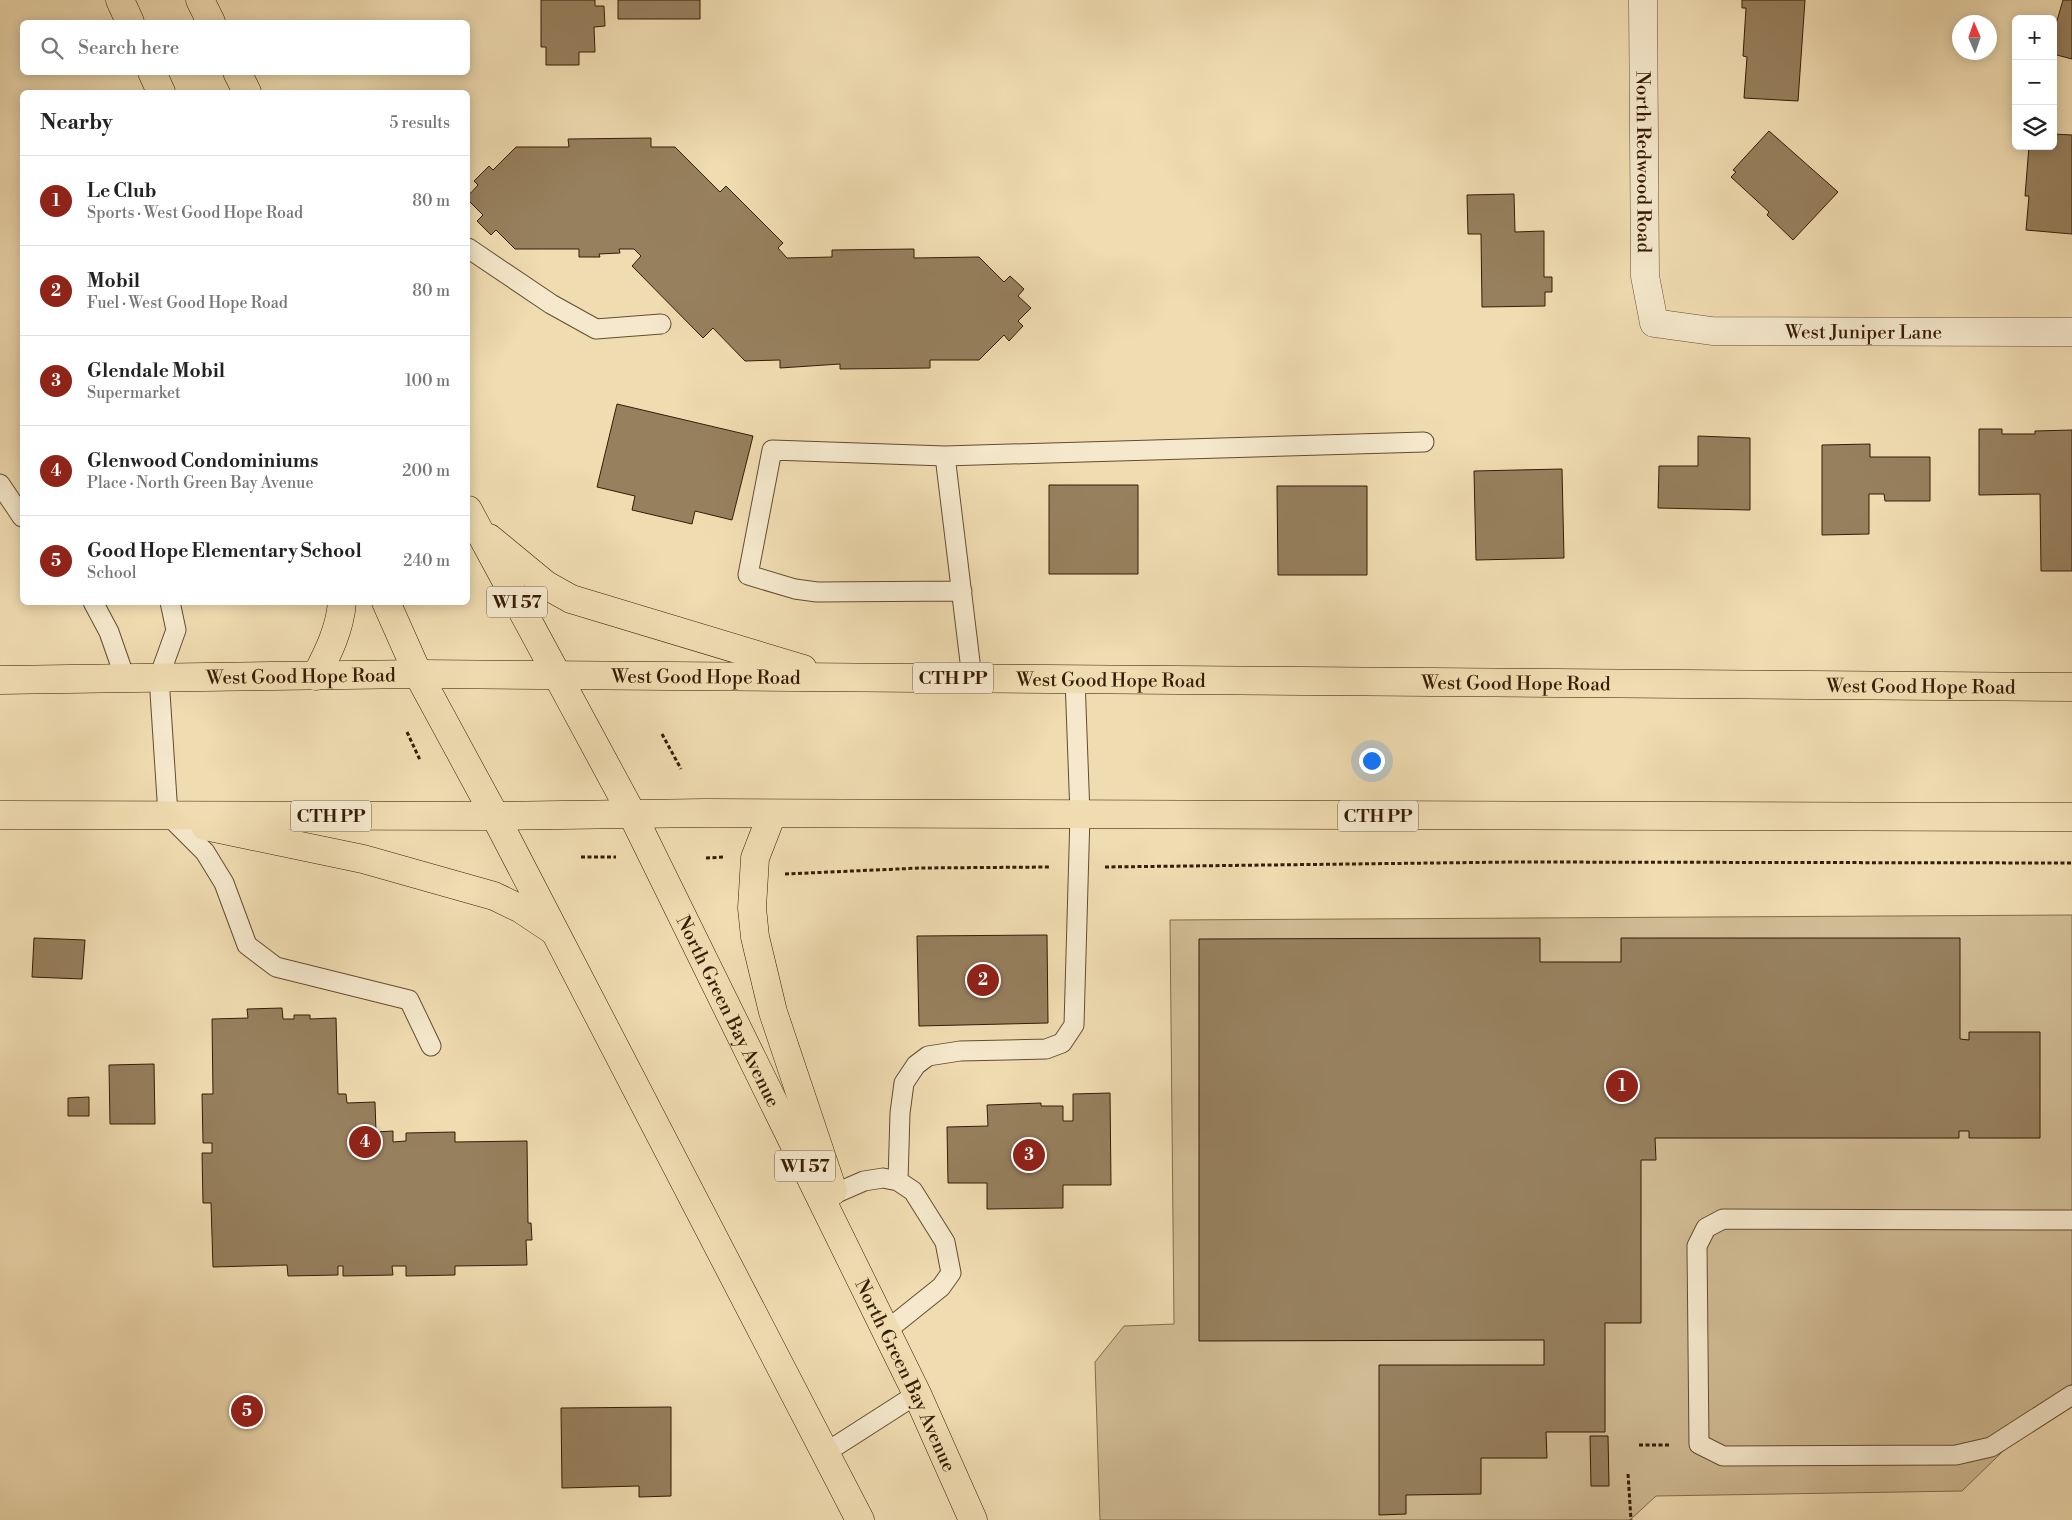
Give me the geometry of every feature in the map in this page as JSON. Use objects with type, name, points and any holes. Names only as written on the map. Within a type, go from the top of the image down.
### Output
[{"type":"main road","points":[[120,0],[129,20]]},
{"type":"main road","points":[[200,0],[210,20]]},
{"type":"main road","points":[[153,75],[160,90]]},
{"type":"main road","points":[[238,75],[246,90]]},
{"type":"main road","points":[[473,519],[546,585],[571,599],[832,677]]},
{"type":"main road","name":"North Green Bay Avenue","points":[[473,519],[632,814],[917,1394],[973,1520]]},
{"type":"main road","points":[[316,676],[330,649],[342,605]]},
{"type":"main road","points":[[387,605],[418,674],[495,816],[860,1520]]},
{"type":"main road","name":"West Good Hope Road","points":[[0,680],[418,674],[2072,687]]},
{"type":"main road","points":[[772,814],[755,858],[752,908],[755,937],[773,1012],[869,1296]]},
{"type":"main road","name":"CTH PP","points":[[0,815],[495,816],[772,814],[2072,818]]},
{"type":"main road","points":[[168,815],[219,830],[362,859],[494,896],[522,909],[555,932]]},
{"type":"street","name":"North Redwood Road","points":[[1643,0],[1645,276],[1654,324]]},
{"type":"street","name":"West Juniper Lane","points":[[1654,324],[1712,331],[2072,332]]},
{"type":"lane","points":[[470,249],[550,304],[596,329],[661,324]]},
{"type":"lane","points":[[962,591],[816,592],[795,589],[748,575],[772,450],[945,456],[1424,442]]},
{"type":"lane","points":[[945,456],[972,678]]},
{"type":"lane","points":[[0,484],[20,514]]},
{"type":"lane","points":[[95,605],[109,632],[125,678]]},
{"type":"lane","points":[[171,605],[176,630],[159,678],[168,815],[205,852],[224,883],[247,945],[276,968],[409,1000],[432,1046]]},
{"type":"lane","points":[[898,1181],[900,1113],[904,1083],[916,1065],[928,1056],[960,1051],[1046,1048],[1062,1043],[1074,1025],[1080,815],[1075,679]]},
{"type":"lane","points":[[834,1194],[864,1181],[883,1178],[898,1181],[913,1191],[945,1242],[951,1273],[941,1287],[886,1331]]},
{"type":"lane","points":[[2072,1220],[1723,1219],[1706,1228],[1697,1246],[1699,1444],[1723,1456],[1956,1455],[1991,1447],[2072,1395]]},
{"type":"lane","points":[[825,1453],[917,1394]]},
{"type":"path","points":[[407,732],[420,760]]},
{"type":"path","points":[[662,734],[681,769]]},
{"type":"path","points":[[581,857],[617,857]]},
{"type":"path","points":[[775,874],[920,868],[1514,862],[2072,863]]},
{"type":"path","points":[[1628,1474],[1631,1520]]},
{"type":"shaded area","points":[[2072,915],[2072,1384],[1962,1491],[1656,1496],[1630,1520],[1100,1520],[1095,1362],[1124,1326],[1174,1324],[1170,920]]},
{"type":"building","points":[[541,0],[595,0],[595,6],[604,6],[605,26],[594,27],[595,52],[579,52],[579,65],[546,65],[546,47],[541,47]]},
{"type":"building","points":[[618,0],[700,0],[700,19],[618,19]]},
{"type":"building","points":[[1742,0],[1805,0],[1798,101],[1744,98],[1747,57],[1743,56],[1746,8],[1742,8]]},
{"type":"building","points":[[2063,0],[2072,0],[2072,59],[2057,55],[2057,20]]},
{"type":"building","points":[[1769,131],[1838,192],[1793,240],[1767,215],[1769,212],[1731,177],[1736,172],[1733,170]]},
{"type":"building","points":[[2057,134],[2072,135],[2072,234],[2026,230],[2029,196],[2025,196],[2029,150],[2057,150]]},
{"type":"building","points":[[651,138],[651,147],[675,147],[720,192],[726,186],[783,243],[778,248],[787,258],[832,257],[832,250],[914,249],[914,258],[979,257],[1004,282],[1010,276],[1024,289],[1018,296],[1031,308],[1018,321],[1023,326],[1009,341],[1004,335],[979,360],[930,360],[930,368],[840,369],[840,364],[780,368],[780,360],[745,361],[713,328],[703,338],[632,266],[641,256],[634,249],[619,249],[620,253],[599,254],[600,257],[579,257],[579,249],[515,249],[496,230],[491,235],[477,221],[483,215],[470,202],[470,194],[478,185],[474,181],[489,166],[493,170],[516,147],[569,147],[568,139]]},
{"type":"building","points":[[1514,194],[1515,232],[1544,231],[1544,277],[1552,277],[1552,292],[1545,292],[1545,306],[1482,307],[1481,234],[1468,234],[1467,195]]},
{"type":"building","points":[[617,404],[753,436],[732,520],[695,511],[692,524],[632,510],[635,496],[597,487]]},
{"type":"building","points":[[1979,429],[2002,429],[2002,434],[2035,434],[2035,431],[2072,430],[2072,571],[2041,571],[2040,494],[1979,495]]},
{"type":"building","points":[[1698,436],[1750,438],[1750,510],[1658,508],[1659,466],[1698,466]]},
{"type":"building","points":[[1870,444],[1870,457],[1930,457],[1930,501],[1885,501],[1884,494],[1869,494],[1869,534],[1822,535],[1822,445]]},
{"type":"building","points":[[1562,469],[1564,558],[1476,560],[1474,471]]},
{"type":"building","points":[[1049,485],[1138,485],[1138,574],[1049,574]]},
{"type":"building","points":[[1277,486],[1367,486],[1367,575],[1278,575]]},
{"type":"building","points":[[1047,935],[1048,1023],[919,1026],[917,936]]},
{"type":"building","points":[[34,938],[85,940],[82,979],[32,977]]},
{"type":"building","points":[[1540,938],[1540,962],[1621,962],[1621,938],[1960,938],[1960,1039],[1969,1040],[1969,1032],[2040,1032],[2040,1138],[1969,1138],[1969,1131],[1959,1131],[1959,1138],[1655,1138],[1656,1160],[1641,1160],[1641,1323],[1605,1323],[1605,1432],[1546,1432],[1547,1458],[1481,1458],[1481,1494],[1406,1495],[1406,1514],[1379,1515],[1379,1365],[1544,1365],[1544,1340],[1199,1341],[1199,939]]},
{"type":"building","points":[[282,1008],[283,1019],[294,1019],[294,1015],[310,1015],[310,1019],[336,1018],[338,1094],[346,1094],[347,1103],[375,1102],[376,1132],[393,1131],[393,1142],[406,1141],[406,1133],[455,1132],[455,1142],[527,1141],[528,1223],[531,1223],[532,1240],[526,1240],[527,1265],[455,1266],[455,1275],[406,1276],[406,1266],[392,1266],[393,1275],[343,1276],[343,1266],[338,1266],[338,1275],[288,1276],[287,1265],[213,1267],[211,1203],[203,1203],[202,1153],[212,1153],[212,1143],[203,1143],[202,1094],[213,1094],[212,1019],[248,1018],[247,1009]]},
{"type":"building","points":[[154,1064],[155,1124],[110,1124],[109,1065]]},
{"type":"building","points":[[1110,1093],[1111,1185],[1063,1185],[1063,1208],[987,1209],[987,1183],[948,1183],[947,1127],[988,1126],[987,1105],[1041,1103],[1041,1106],[1063,1106],[1063,1121],[1073,1121],[1073,1094]]},
{"type":"building","points":[[89,1097],[89,1116],[68,1116],[68,1098]]},
{"type":"building","points":[[671,1407],[671,1496],[639,1497],[639,1486],[562,1488],[561,1408]]},
{"type":"building","points":[[1590,1436],[1608,1436],[1609,1486],[1591,1486]]},
{"type":"place","name":"Mobil","points":[[983,980]]},
{"type":"place","name":"Le Club","points":[[1622,1086]]},
{"type":"place","name":"Glenwood Condominiums","points":[[365,1142]]},
{"type":"place","name":"Glendale Mobil","points":[[1029,1155]]},
{"type":"place","name":"Good Hope Elementary School","points":[[247,1411]]}]
